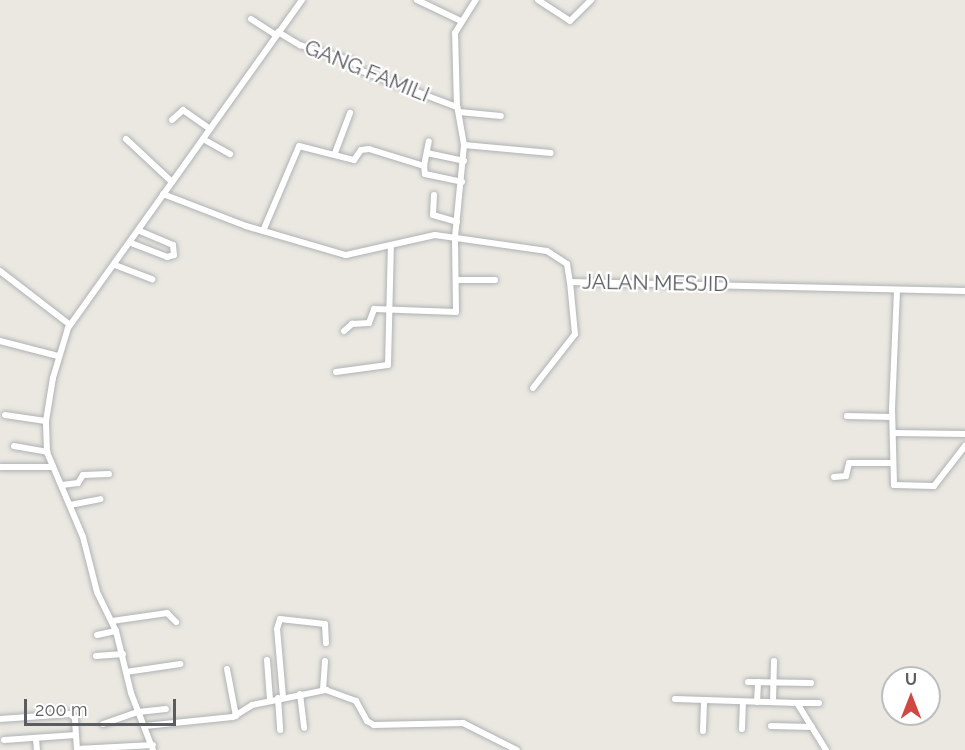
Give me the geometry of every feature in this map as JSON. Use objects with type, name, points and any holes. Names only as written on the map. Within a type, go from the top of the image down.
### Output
[{"type":"street","points":[[0,719],[70,714],[75,718],[77,749],[153,747],[138,712],[116,631],[99,596],[70,505],[47,452],[46,421],[58,356],[70,325],[140,231],[163,194],[302,0]]},
{"type":"street","points":[[417,0],[461,21]]},
{"type":"street","points":[[344,330],[352,324],[369,323],[372,310],[456,312],[455,237],[464,145],[458,109],[455,38],[461,21],[476,0]]},
{"type":"street","points":[[538,0],[570,21],[591,0]]},
{"type":"street","name":"GANG FAMILI","points":[[251,19],[300,45],[352,61],[362,71],[458,109],[501,116]]},
{"type":"street","points":[[172,120],[181,109],[210,129]]},
{"type":"street","points":[[335,153],[350,113]]},
{"type":"street","points":[[203,139],[230,154]]},
{"type":"street","points":[[126,140],[172,182]]},
{"type":"street","points":[[429,141],[424,166],[425,174],[462,182]]},
{"type":"street","points":[[464,145],[551,153]]},
{"type":"street","points":[[263,231],[297,147],[335,153],[354,160],[361,150],[369,149],[424,166]]},
{"type":"street","points":[[427,153],[464,161]]},
{"type":"street","name":"JALAN MESJID","points":[[163,194],[263,231],[346,255],[424,235],[455,237],[547,251],[567,264],[570,282],[965,291]]},
{"type":"street","points":[[435,195],[433,215],[457,222]]},
{"type":"street","points":[[131,243],[164,256],[174,255],[173,245],[140,231]]},
{"type":"street","points":[[336,372],[386,367],[391,245]]},
{"type":"street","points":[[115,265],[152,279]]},
{"type":"street","points":[[0,271],[70,325]]},
{"type":"street","points":[[456,280],[495,280]]},
{"type":"street","points":[[533,388],[575,334],[570,282]]},
{"type":"street","points":[[897,290],[892,417],[894,485],[933,486],[965,446]]},
{"type":"street","points":[[0,340],[58,356]]},
{"type":"street","points":[[5,415],[46,421]]},
{"type":"street","points":[[847,416],[892,417]]},
{"type":"street","points":[[893,433],[965,434]]},
{"type":"street","points":[[14,446],[47,452]]},
{"type":"street","points":[[834,477],[846,476],[847,463],[892,463]]},
{"type":"street","points":[[0,466],[53,467]]},
{"type":"street","points":[[62,485],[78,483],[83,475],[109,474]]},
{"type":"street","points":[[70,505],[100,499]]},
{"type":"street","points":[[112,621],[167,613],[176,622]]},
{"type":"street","points":[[280,730],[277,629],[280,619],[325,624],[326,643]]},
{"type":"street","points":[[97,635],[116,631]]},
{"type":"street","points":[[96,656],[123,654]]},
{"type":"street","points":[[267,660],[270,700]]},
{"type":"street","points":[[323,690],[325,661]]},
{"type":"street","points":[[773,702],[774,661]]},
{"type":"street","points":[[126,672],[180,664]]},
{"type":"street","points":[[227,669],[236,716]]},
{"type":"street","points":[[748,682],[811,683]]},
{"type":"street","points":[[757,702],[758,682]]},
{"type":"street","points":[[145,726],[236,716],[252,705],[323,690],[356,701],[367,721],[374,725],[467,724],[517,750]]},
{"type":"street","points":[[300,694],[304,728]]},
{"type":"street","points":[[675,699],[819,704]]},
{"type":"street","points":[[703,731],[704,700]]},
{"type":"street","points":[[742,729],[743,702]]},
{"type":"street","points":[[797,703],[826,750]]},
{"type":"street","points":[[103,724],[138,712],[166,709]]},
{"type":"street","points":[[771,726],[812,727]]},
{"type":"street","points":[[4,740],[76,735]]},
{"type":"street","points":[[36,739],[37,750]]}]
